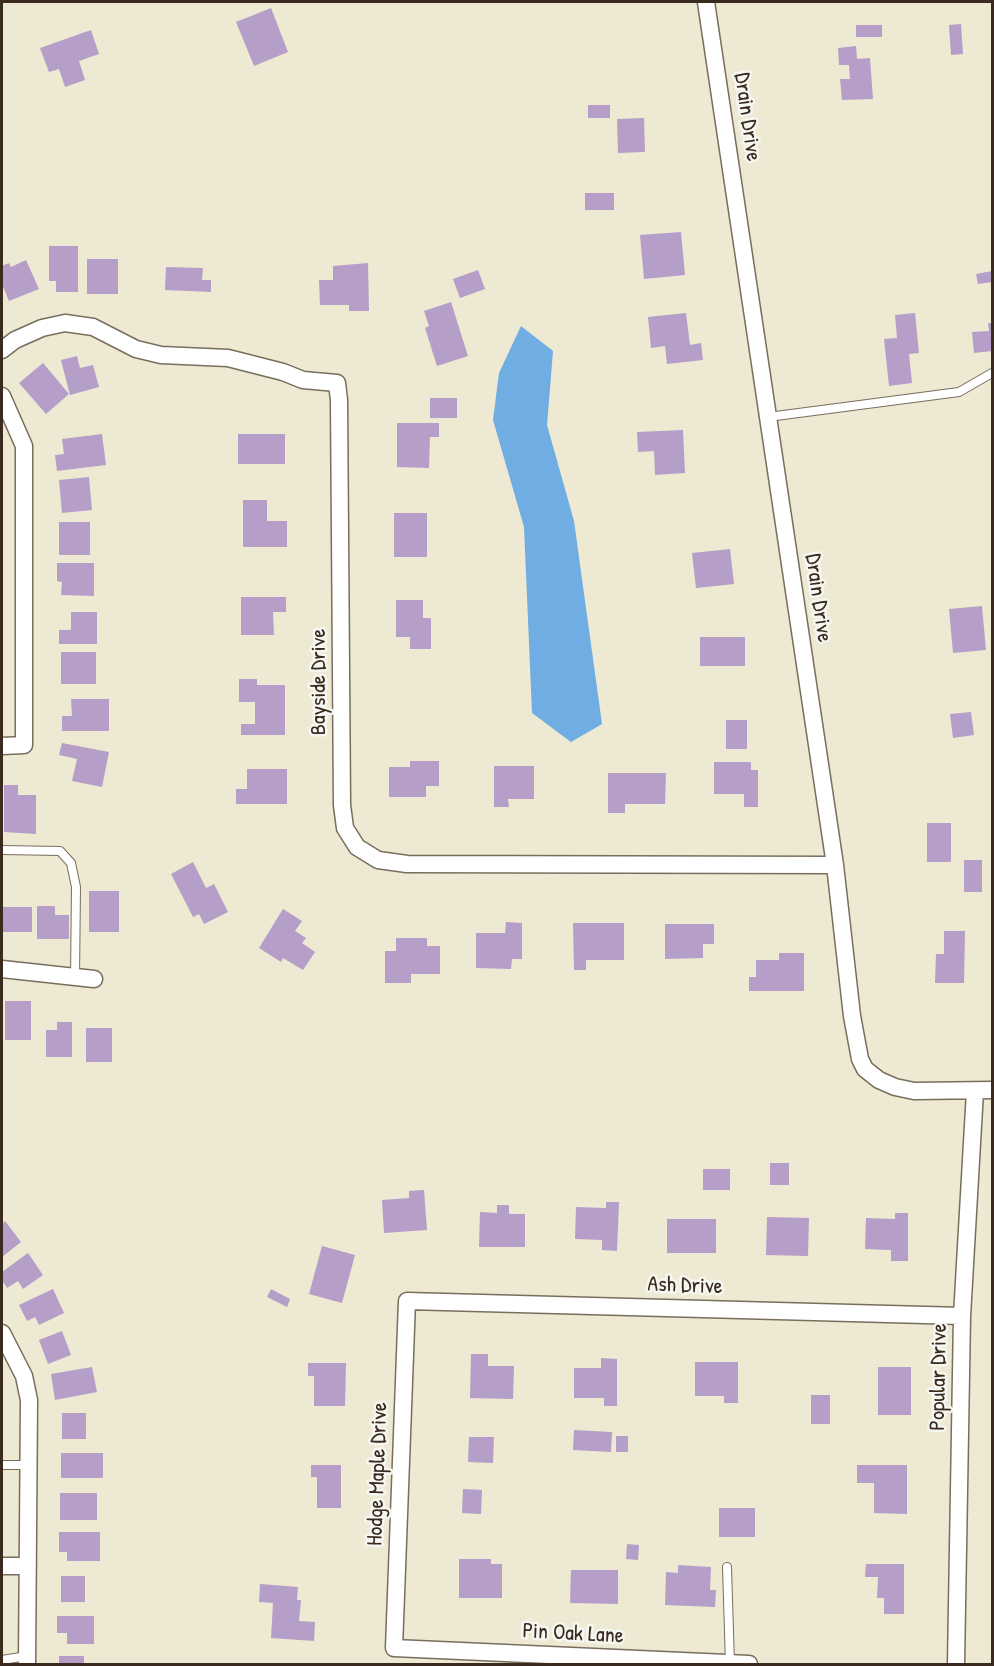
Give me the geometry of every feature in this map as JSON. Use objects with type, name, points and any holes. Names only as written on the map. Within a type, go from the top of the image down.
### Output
[{"type":"street","name":"Drain Drive","points":[[706,2],[835,865],[852,1016],[860,1059],[865,1069],[887,1084],[914,1091],[993,1090]]},
{"type":"street","name":"Bayside Drive","points":[[2,351],[15,340],[42,327],[65,323],[93,327],[136,350],[161,355],[228,358],[283,372],[303,381],[337,383],[342,805],[345,828],[357,848],[378,860],[407,864],[835,865]]},
{"type":"street","points":[[2,396],[24,446],[24,746],[2,746]]},
{"type":"street","points":[[2,969],[94,979]]},
{"type":"street","name":"Popular Drive","points":[[956,1665],[962,1316],[975,1090]]},
{"type":"street","name":"Ash Drive","points":[[406,1301],[962,1316]]},
{"type":"street","name":"Hodge Maple Drive","points":[[394,1648],[406,1301]]},
{"type":"street","points":[[2,1333],[7,1355],[24,1376],[29,1400],[27,1660]]},
{"type":"street","points":[[2,1566],[28,1566]]},
{"type":"street","name":"Pin Oak Lane","points":[[394,1648],[749,1665]]},
{"type":"lane","points":[[768,417],[959,392],[993,373]]},
{"type":"lane","points":[[2,850],[60,851],[71,863],[76,887],[75,977]]},
{"type":"lane","points":[[2,1466],[29,1466]]},
{"type":"lane","points":[[719,1664],[727,1568]]},
{"type":"lane","points":[[2,1660],[27,1660]]},
{"type":"water","points":[[521,326],[553,351],[547,425],[574,521],[602,724],[571,742],[532,713],[524,527],[493,420],[499,373]]},
{"type":"building","points":[[271,8],[288,52],[254,66],[236,22]]},
{"type":"building","points":[[961,24],[963,54],[951,55],[949,25]]},
{"type":"building","points":[[856,25],[882,25],[882,37],[856,37]]},
{"type":"building","points":[[91,30],[99,54],[79,61],[85,80],[65,87],[59,69],[49,72],[40,48]]},
{"type":"building","points":[[856,46],[857,59],[870,58],[873,99],[842,100],[840,79],[850,79],[849,65],[839,65],[838,48]]},
{"type":"building","points":[[588,105],[610,105],[610,118],[588,118]]},
{"type":"building","points":[[644,118],[645,152],[618,153],[617,119]]},
{"type":"building","points":[[585,193],[614,193],[614,210],[585,210]]},
{"type":"building","points":[[681,232],[685,275],[644,279],[640,235]]},
{"type":"building","points":[[49,246],[78,246],[78,292],[56,292],[56,281],[49,281]]},
{"type":"building","points":[[87,259],[118,259],[118,294],[87,294]]},
{"type":"building","points":[[26,260],[39,289],[9,301],[2,284],[2,266],[9,263],[11,267]]},
{"type":"building","points":[[368,263],[369,311],[349,311],[349,305],[320,305],[319,280],[333,280],[333,266]]},
{"type":"building","points":[[166,267],[203,268],[202,280],[211,280],[211,292],[165,290]]},
{"type":"building","points":[[478,270],[485,289],[460,298],[453,279]]},
{"type":"building","points":[[992,271],[992,282],[978,284],[976,274]]},
{"type":"building","points":[[451,302],[468,356],[437,366],[425,328],[429,326],[424,311]]},
{"type":"building","points":[[686,313],[690,345],[701,343],[703,360],[667,364],[665,346],[651,348],[648,317]]},
{"type":"building","points":[[915,313],[919,353],[909,354],[912,383],[889,386],[884,339],[897,338],[895,315]]},
{"type":"building","points":[[988,323],[992,323],[992,351],[974,353],[972,332],[989,331]]},
{"type":"building","points":[[77,356],[80,368],[93,365],[99,387],[70,395],[61,360]]},
{"type":"building","points":[[43,363],[69,394],[46,414],[19,383]]},
{"type":"building","points":[[430,398],[457,398],[457,418],[430,418]]},
{"type":"building","points":[[397,423],[439,423],[439,437],[430,437],[429,468],[397,467]]},
{"type":"building","points":[[683,430],[685,473],[655,475],[654,451],[638,452],[637,432]]},
{"type":"building","points":[[102,434],[106,465],[57,471],[55,455],[64,454],[62,439]]},
{"type":"building","points":[[238,434],[285,434],[285,464],[238,464]]},
{"type":"building","points":[[89,477],[92,510],[62,513],[59,480]]},
{"type":"building","points":[[243,500],[267,500],[267,521],[287,521],[287,547],[243,547]]},
{"type":"building","points":[[394,513],[427,513],[427,557],[394,557]]},
{"type":"building","points":[[59,522],[90,522],[90,555],[59,555]]},
{"type":"building","points":[[730,549],[734,584],[696,588],[692,553]]},
{"type":"building","points":[[57,563],[94,563],[94,596],[61,595],[62,582],[57,581]]},
{"type":"building","points":[[241,597],[286,597],[286,612],[273,612],[274,635],[241,635]]},
{"type":"building","points":[[396,600],[423,600],[423,618],[431,618],[431,649],[410,649],[410,637],[396,637]]},
{"type":"building","points":[[982,606],[986,650],[953,653],[949,609]]},
{"type":"building","points":[[71,612],[97,612],[97,644],[59,644],[59,630],[71,630]]},
{"type":"building","points":[[700,637],[745,637],[745,666],[700,666]]},
{"type":"building","points":[[61,652],[96,652],[96,684],[61,684]]},
{"type":"building","points":[[239,679],[257,679],[257,685],[285,685],[285,735],[241,735],[241,724],[255,724],[255,702],[239,702]]},
{"type":"building","points":[[71,699],[109,699],[109,731],[62,731],[62,716],[72,716]]},
{"type":"building","points":[[971,712],[974,735],[953,738],[950,714]]},
{"type":"building","points":[[726,720],[747,720],[747,749],[726,749]]},
{"type":"building","points":[[62,743],[109,752],[102,787],[72,781],[77,759],[59,755]]},
{"type":"building","points":[[410,761],[439,761],[439,786],[426,786],[426,797],[389,797],[389,767],[410,767]]},
{"type":"building","points":[[714,762],[751,762],[751,770],[758,770],[758,807],[744,807],[744,794],[714,794]]},
{"type":"building","points":[[494,766],[534,766],[534,799],[508,799],[509,807],[494,807]]},
{"type":"building","points":[[247,769],[287,769],[287,804],[236,804],[236,789],[247,789]]},
{"type":"building","points":[[608,773],[666,773],[665,804],[625,804],[625,813],[608,813]]},
{"type":"building","points":[[4,785],[18,785],[18,795],[36,795],[36,834],[4,832]]},
{"type":"building","points":[[927,823],[951,823],[951,862],[927,862]]},
{"type":"building","points":[[964,860],[982,860],[982,892],[964,892]]},
{"type":"building","points":[[193,862],[206,888],[214,884],[228,912],[204,924],[199,914],[193,917],[171,874]]},
{"type":"building","points":[[89,891],[119,891],[119,932],[89,932]]},
{"type":"building","points":[[37,906],[55,906],[55,915],[69,915],[69,939],[37,939]]},
{"type":"building","points":[[2,907],[32,907],[32,932],[2,932]]},
{"type":"building","points":[[283,909],[302,921],[295,931],[306,938],[302,943],[315,952],[303,970],[283,958],[281,962],[259,948]]},
{"type":"building","points":[[506,922],[522,923],[522,959],[512,959],[511,969],[476,968],[476,933],[505,933]]},
{"type":"building","points":[[573,923],[624,923],[624,960],[586,960],[586,970],[574,970]]},
{"type":"building","points":[[665,924],[714,924],[714,944],[703,944],[703,958],[665,959]]},
{"type":"building","points":[[944,931],[965,931],[964,983],[935,983],[936,954],[944,954]]},
{"type":"building","points":[[396,938],[427,938],[427,946],[440,946],[440,974],[411,974],[411,983],[385,983],[385,951],[396,951]]},
{"type":"building","points":[[779,953],[804,953],[804,991],[749,991],[749,977],[756,977],[756,960],[779,960]]},
{"type":"building","points":[[5,1001],[31,1001],[31,1040],[5,1040]]},
{"type":"building","points":[[57,1022],[72,1022],[72,1057],[46,1057],[46,1030],[57,1030]]},
{"type":"building","points":[[86,1028],[112,1028],[112,1062],[86,1062]]},
{"type":"building","points":[[770,1163],[789,1163],[789,1185],[770,1185]]},
{"type":"building","points":[[703,1169],[730,1169],[730,1190],[703,1190]]},
{"type":"building","points":[[424,1190],[427,1230],[384,1233],[382,1200],[409,1198],[409,1191]]},
{"type":"building","points":[[606,1202],[619,1202],[617,1251],[602,1250],[602,1240],[575,1239],[576,1207],[606,1208]]},
{"type":"building","points":[[497,1205],[509,1205],[509,1214],[525,1214],[525,1247],[479,1247],[480,1212],[497,1213]]},
{"type":"building","points":[[895,1213],[908,1213],[908,1261],[891,1261],[891,1250],[865,1249],[866,1218],[895,1219]]},
{"type":"building","points":[[767,1217],[809,1218],[808,1256],[766,1255]]},
{"type":"building","points":[[667,1219],[716,1219],[716,1253],[667,1253]]},
{"type":"building","points":[[5,1221],[21,1242],[2,1257],[2,1224]]},
{"type":"building","points":[[322,1246],[355,1255],[342,1303],[309,1294]]},
{"type":"building","points":[[28,1253],[43,1275],[23,1289],[18,1281],[7,1288],[2,1280],[2,1272]]},
{"type":"building","points":[[53,1289],[64,1313],[39,1325],[35,1317],[27,1321],[19,1305]]},
{"type":"building","points":[[271,1289],[290,1299],[287,1307],[267,1297]]},
{"type":"building","points":[[62,1331],[71,1355],[48,1364],[39,1340]]},
{"type":"building","points":[[471,1354],[488,1354],[488,1366],[514,1366],[513,1399],[470,1398]]},
{"type":"building","points":[[601,1358],[617,1359],[617,1406],[604,1406],[604,1398],[574,1398],[574,1368],[601,1368]]},
{"type":"building","points":[[695,1362],[738,1362],[738,1403],[724,1403],[724,1396],[695,1396]]},
{"type":"building","points":[[308,1363],[346,1363],[345,1406],[314,1406],[314,1376],[308,1376]]},
{"type":"building","points":[[92,1367],[97,1392],[55,1400],[51,1374]]},
{"type":"building","points":[[878,1367],[911,1367],[911,1415],[878,1415]]},
{"type":"building","points":[[811,1395],[830,1395],[830,1424],[811,1424]]},
{"type":"building","points":[[62,1413],[86,1413],[86,1439],[62,1439]]},
{"type":"building","points":[[574,1430],[612,1432],[611,1452],[573,1450]]},
{"type":"building","points":[[616,1436],[628,1436],[628,1452],[616,1452]]},
{"type":"building","points":[[469,1437],[494,1437],[493,1463],[468,1462]]},
{"type":"building","points":[[61,1453],[103,1453],[103,1478],[61,1478]]},
{"type":"building","points":[[311,1465],[341,1465],[341,1508],[317,1508],[317,1477],[311,1477]]},
{"type":"building","points":[[857,1465],[907,1465],[907,1514],[874,1513],[874,1483],[857,1483]]},
{"type":"building","points":[[463,1489],[482,1490],[481,1514],[462,1513]]},
{"type":"building","points":[[60,1493],[97,1493],[97,1520],[60,1520]]},
{"type":"building","points":[[719,1508],[755,1508],[755,1537],[719,1537]]},
{"type":"building","points":[[59,1532],[100,1532],[100,1561],[67,1561],[67,1552],[59,1552]]},
{"type":"building","points":[[627,1544],[639,1545],[638,1560],[626,1559]]},
{"type":"building","points":[[459,1559],[491,1559],[491,1564],[502,1564],[502,1598],[459,1598]]},
{"type":"building","points":[[866,1564],[904,1564],[904,1614],[884,1614],[884,1598],[877,1598],[878,1577],[865,1577]]},
{"type":"building","points":[[678,1565],[711,1567],[710,1590],[716,1590],[715,1607],[665,1605],[666,1572],[678,1573]]},
{"type":"building","points":[[571,1570],[618,1570],[618,1604],[570,1603]]},
{"type":"building","points":[[61,1576],[85,1576],[85,1602],[61,1602]]},
{"type":"building","points":[[260,1584],[298,1587],[297,1600],[301,1600],[299,1621],[315,1622],[314,1641],[271,1638],[273,1603],[259,1602]]},
{"type":"building","points":[[57,1616],[94,1616],[94,1644],[67,1644],[67,1633],[57,1633]]},
{"type":"building","points":[[59,1656],[84,1656],[84,1664],[59,1664]]}]
